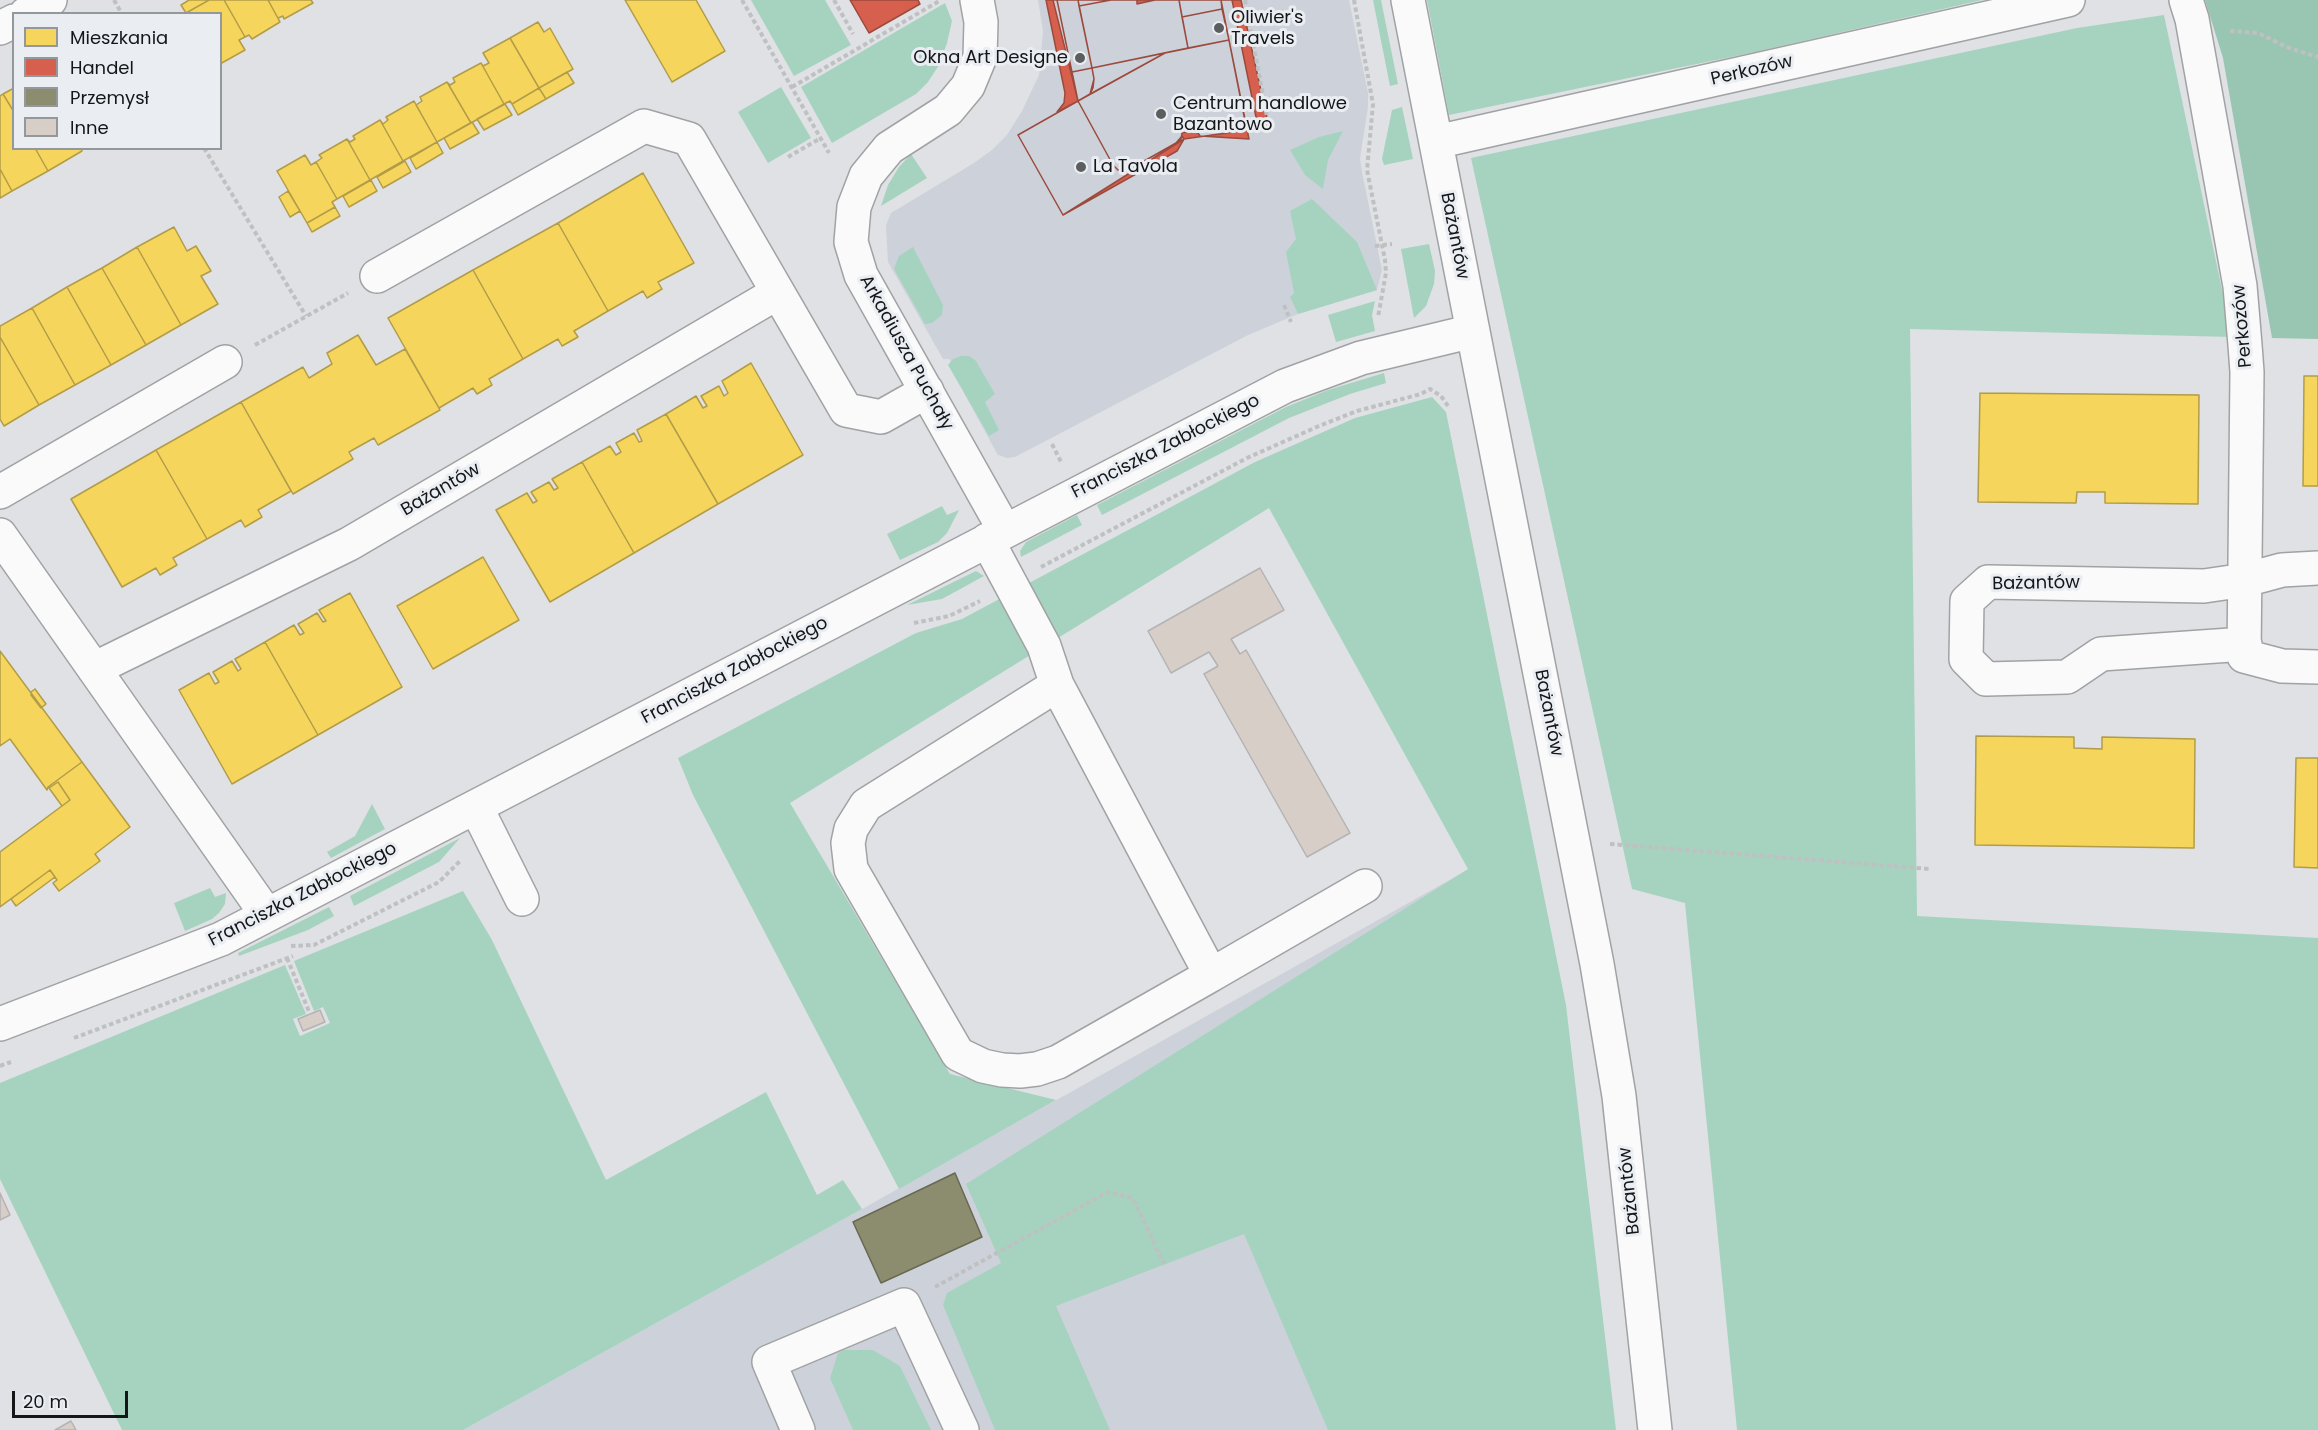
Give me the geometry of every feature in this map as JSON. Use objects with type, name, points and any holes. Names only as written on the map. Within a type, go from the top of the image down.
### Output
[{"type":"street","points":[[29,12],[50,0]]},
{"type":"street","name":"Arkadiusza Puchały","points":[[977,0],[981,22],[980,57],[968,86],[948,110],[889,148],[866,176],[854,207],[851,242],[861,275],[927,391],[996,536],[1044,646],[1057,684],[1211,975]]},
{"type":"street","name":"Bażantów","points":[[1408,0],[1598,964],[1619,1096],[1655,1430]]},
{"type":"street","name":"Perkozów","points":[[1436,142],[2068,0]]},
{"type":"street","name":"Perkozów","points":[[2189,10],[2241,297],[2247,372],[2244,650]]},
{"type":"street","points":[[377,276],[644,126],[689,139],[846,410],[881,417],[927,391]]},
{"type":"street","name":"Bażantów","points":[[94,669],[349,544],[777,293]]},
{"type":"street","name":"Franciszka Zabłockiego","points":[[0,1024],[221,939],[1285,386],[1360,358],[1473,330]]},
{"type":"street","points":[[0,492],[225,362]]},
{"type":"street","points":[[0,535],[267,915]]},
{"type":"street","name":"Bażantów","points":[[2318,568],[2282,570],[2246,580],[2204,586],[1988,582],[1967,601],[1966,659],[1986,678],[2067,677],[2101,654],[2244,650],[2282,666],[2318,667]]},
{"type":"street","points":[[1057,684],[866,805],[851,829],[848,843],[851,869],[958,1054],[983,1066],[1002,1070],[1037,1069],[1058,1062],[1365,886]]},
{"type":"street","points":[[476,807],[522,899]]},
{"type":"street","points":[[798,1430],[769,1362],[904,1305],[962,1430]]},
{"type":"path","points":[[742,0],[829,153]]},
{"type":"path","points":[[834,0],[853,33]]},
{"type":"path","points":[[792,87],[941,0]]},
{"type":"path","points":[[1245,0],[1269,127]]},
{"type":"path","points":[[1354,0],[1373,104],[1367,170],[1385,260]]},
{"type":"path","points":[[2189,10],[2221,30],[2258,33],[2289,48],[2318,57]]},
{"type":"path","points":[[788,157],[821,138]]},
{"type":"path","points":[[205,150],[306,316]]},
{"type":"path","points":[[1375,246],[1392,244]]},
{"type":"path","points":[[225,362],[377,276]]},
{"type":"path","points":[[1284,305],[1291,322]]},
{"type":"path","points":[[1573,841],[1930,869]]},
{"type":"path","points":[[65,1041],[293,956]]},
{"type":"path","points":[[287,958],[310,1014]]},
{"type":"path","points":[[0,1065],[22,1058]]},
{"type":"path","points":[[904,1305],[1108,1192],[1133,1197],[1164,1264]]},
{"type":"shaded area","points":[[1038,0],[1349,0],[1368,93],[1360,158],[1382,270],[1377,290],[1298,314],[1246,336],[1015,457],[1007,458],[998,455],[964,393],[966,389],[952,364],[949,359],[943,359],[888,262],[886,225],[891,213],[974,163],[1007,135],[1022,111],[1039,75],[1043,31]]},
{"type":"shaded area","points":[[1469,869],[1525,1430],[463,1430],[862,1209]]},
{"type":"green space","points":[[751,0],[825,0],[851,45],[794,76]]},
{"type":"green space","points":[[1373,0],[1381,0],[1398,84],[1390,86]]},
{"type":"green space","points":[[1427,0],[1982,0],[1755,52],[1449,115]]},
{"type":"green space","points":[[2205,0],[2318,0],[2318,339],[2272,338],[2223,58]]},
{"type":"green space","points":[[945,3],[952,21],[939,65],[928,82],[916,94],[832,143],[801,87]]},
{"type":"green space","points":[[2164,15],[2232,337],[1910,329],[1917,916],[2318,938],[2318,1430],[1737,1430],[1685,903],[1632,889],[1471,158],[2077,28]]},
{"type":"green space","points":[[781,87],[811,138],[768,163],[738,112]]},
{"type":"green space","points":[[1402,107],[1413,159],[1384,165],[1382,159],[1392,110]]},
{"type":"green space","points":[[1343,131],[1328,160],[1323,189],[1305,175],[1290,150],[1319,137]]},
{"type":"green space","points":[[911,154],[927,178],[881,206],[888,185],[899,167]]},
{"type":"green space","points":[[1312,199],[1357,242],[1377,290],[1298,314],[1290,297],[1294,293],[1286,252],[1296,239],[1290,211]]},
{"type":"green space","points":[[1429,244],[1435,271],[1434,284],[1426,306],[1414,318],[1401,249]]},
{"type":"green space","points":[[913,247],[943,305],[942,315],[932,323],[925,324],[894,269],[899,256]]},
{"type":"green space","points":[[1375,301],[1372,315],[1375,331],[1336,342],[1328,315]]},
{"type":"green space","points":[[969,356],[976,361],[995,394],[985,402],[999,430],[989,436],[948,365],[953,359]]},
{"type":"green space","points":[[1384,373],[1386,383],[1350,394],[1289,418],[1102,515],[1097,505],[1286,407],[1328,390]]},
{"type":"green space","points":[[1432,397],[1446,412],[1566,1005],[1616,1430],[1328,1430],[1244,1234],[1056,1306],[1110,1430],[995,1430],[943,1305],[947,1293],[1001,1263],[966,1184],[1468,869],[1269,508],[790,803],[950,1074],[1056,1100],[899,1189],[693,795],[678,758],[916,633],[962,619],[1255,462],[1355,418]]},
{"type":"green space","points":[[942,506],[947,515],[959,510],[947,533],[938,542],[900,560],[887,534]]},
{"type":"green space","points":[[1077,515],[1082,525],[1021,557],[1020,551],[1026,542]]},
{"type":"green space","points":[[976,571],[984,576],[942,599],[907,605]]},
{"type":"green space","points":[[372,804],[385,829],[331,858],[327,852],[355,836]]},
{"type":"green space","points":[[460,838],[439,862],[354,906],[350,896]]},
{"type":"green space","points":[[210,888],[215,897],[226,893],[225,904],[212,919],[185,931],[174,903]]},
{"type":"green space","points":[[463,891],[492,940],[606,1180],[766,1092],[817,1195],[843,1180],[862,1209],[463,1430],[122,1430],[0,1179],[0,1083],[285,965],[306,1014],[293,1019],[300,1036],[330,1023],[323,1007],[314,1011],[294,961]]},
{"type":"green space","points":[[329,907],[334,916],[308,930],[239,956],[238,953]]},
{"type":"green space","points":[[844,1350],[873,1350],[900,1366],[931,1430],[853,1430],[830,1378],[838,1353]]},
{"type":"building: Mieszkania","points":[[189,0],[209,0],[188,12],[181,5]]},
{"type":"building: Mieszkania","points":[[209,0],[224,0],[245,37],[239,40],[245,50],[222,63],[222,12],[188,12]]},
{"type":"building: Mieszkania","points":[[224,0],[268,0],[280,22],[252,39],[249,35],[245,37]]},
{"type":"building: Mieszkania","points":[[268,0],[311,0],[313,3],[284,19],[283,16],[278,18],[280,22]]},
{"type":"building: Mieszkania","points":[[625,0],[696,0],[725,51],[672,82]]},
{"type":"building: Mieszkania","points":[[538,22],[544,32],[550,28],[573,69],[539,88],[510,38]]},
{"type":"building: Mieszkania","points":[[510,38],[539,88],[512,104],[510,101],[504,104],[481,63],[483,66],[489,63],[483,53]]},
{"type":"building: Mieszkania","points":[[481,63],[504,104],[471,123],[447,82],[450,85],[455,82],[453,78]]},
{"type":"building: Mieszkania","points":[[567,72],[574,83],[546,99],[539,88]]},
{"type":"building: Mieszkania","points":[[447,82],[471,123],[437,142],[416,105],[422,101],[420,97]]},
{"type":"building: Mieszkania","points":[[539,88],[546,99],[518,115],[512,104]]},
{"type":"building: Mieszkania","points":[[12,89],[12,109],[3,94]]},
{"type":"building: Mieszkania","points":[[3,94],[12,109],[12,150],[36,150],[48,171],[12,191],[0,169],[0,96]]},
{"type":"building: Mieszkania","points":[[414,101],[437,142],[403,161],[380,120],[383,124],[388,120],[386,117]]},
{"type":"building: Mieszkania","points":[[505,104],[512,115],[484,130],[477,119]]},
{"type":"building: Mieszkania","points":[[380,120],[403,161],[370,180],[347,139],[350,142],[355,139],[353,136]]},
{"type":"building: Mieszkania","points":[[472,122],[479,133],[450,149],[444,138]]},
{"type":"building: Mieszkania","points":[[347,139],[370,180],[337,199],[316,162],[322,158],[319,155]]},
{"type":"building: Mieszkania","points":[[437,142],[443,153],[416,169],[410,158]]},
{"type":"building: Mieszkania","points":[[36,150],[82,150],[82,151],[48,171]]},
{"type":"building: Mieszkania","points":[[305,155],[311,165],[316,162],[337,199],[332,202],[335,207],[307,223],[277,171]]},
{"type":"building: Mieszkania","points":[[405,161],[411,172],[383,188],[377,177]]},
{"type":"building: Mieszkania","points":[[0,169],[12,191],[0,198]]},
{"type":"building: Mieszkania","points":[[643,173],[694,263],[658,282],[662,289],[647,298],[643,291],[608,311],[558,223]]},
{"type":"building: Mieszkania","points":[[371,180],[377,191],[349,207],[343,196]]},
{"type":"building: Mieszkania","points":[[288,191],[300,211],[290,217],[279,197]]},
{"type":"building: Mieszkania","points":[[335,207],[340,216],[312,232],[307,223]]},
{"type":"building: Mieszkania","points":[[558,223],[608,311],[574,331],[578,337],[562,346],[558,339],[523,359],[473,270]]},
{"type":"building: Mieszkania","points":[[174,227],[187,251],[196,246],[211,271],[201,276],[218,304],[181,325],[137,247]]},
{"type":"building: Mieszkania","points":[[137,247],[181,325],[146,345],[102,268]]},
{"type":"building: Mieszkania","points":[[102,268],[146,345],[111,365],[67,287]]},
{"type":"building: Mieszkania","points":[[473,270],[523,359],[489,379],[492,385],[477,394],[473,388],[439,408],[388,318]]},
{"type":"building: Mieszkania","points":[[67,287],[111,365],[75,385],[32,308]]},
{"type":"building: Mieszkania","points":[[32,308],[75,385],[39,405],[0,337],[0,326]]},
{"type":"building: Mieszkania","points":[[358,335],[376,365],[405,349],[440,410],[378,445],[374,438],[349,452],[353,459],[293,494],[241,402],[303,367],[309,378],[332,364],[327,353]]},
{"type":"building: Mieszkania","points":[[0,337],[39,405],[4,426],[0,419]]},
{"type":"building: Mieszkania","points":[[751,363],[803,455],[718,504],[666,414],[696,396],[703,408],[707,406],[701,396],[719,386],[724,396],[728,393],[722,381]]},
{"type":"building: Mieszkania","points":[[2304,376],[2318,376],[2318,486],[2303,486]]},
{"type":"building: Mieszkania","points":[[1980,393],[2199,395],[2198,504],[2105,503],[2105,492],[2077,492],[2076,503],[1978,502]]},
{"type":"building: Mieszkania","points":[[241,402],[291,491],[258,510],[262,517],[245,527],[241,520],[207,539],[156,450]]},
{"type":"building: Mieszkania","points":[[666,414],[718,504],[634,553],[582,462],[610,446],[616,455],[621,452],[616,443],[634,433],[639,442],[642,441],[637,430]]},
{"type":"building: Mieszkania","points":[[156,450],[207,539],[173,558],[177,565],[160,575],[156,568],[122,587],[71,499]]},
{"type":"building: Mieszkania","points":[[582,462],[634,553],[550,602],[496,510],[527,493],[533,503],[537,501],[531,492],[549,482],[554,490],[558,488],[552,479]]},
{"type":"building: Mieszkania","points":[[483,557],[519,620],[433,669],[397,606]]},
{"type":"building: Mieszkania","points":[[350,593],[402,687],[318,735],[265,642],[294,625],[300,635],[304,633],[298,624],[317,613],[323,622],[326,621],[319,610]]},
{"type":"building: Mieszkania","points":[[265,642],[318,735],[232,784],[179,690],[209,673],[215,684],[219,682],[213,672],[232,661],[238,671],[241,669],[235,659]]},
{"type":"building: Mieszkania","points":[[0,651],[82,762],[47,790],[10,739],[0,746]]},
{"type":"building: Mieszkania","points":[[35,689],[46,704],[41,708],[31,695]]},
{"type":"building: Mieszkania","points":[[1976,736],[2074,737],[2074,748],[2102,749],[2102,737],[2195,739],[2194,848],[1975,845]]},
{"type":"building: Mieszkania","points":[[2296,758],[2318,758],[2318,868],[2294,867]]},
{"type":"building: Mieszkania","points":[[82,762],[130,827],[95,854],[100,861],[59,891],[53,883],[57,880],[50,870],[0,907],[0,852],[70,800],[58,782],[48,787]]},
{"type":"building: Mieszkania","points":[[58,782],[70,800],[62,806],[49,788]]},
{"type":"building: Mieszkania","points":[[50,870],[55,877],[16,906],[11,899]]},
{"type":"building: Handel","points":[[850,0],[918,0],[920,4],[869,33]]},
{"type":"building: Handel","points":[[1046,0],[1057,0],[1078,101],[1057,112],[1064,103],[1065,93]]},
{"type":"building: Handel","name":"Centrum handlowe Bazantowo","points":[[1053,0],[1241,0],[1269,127],[1184,139],[1063,215],[1018,135],[1078,101]]},
{"type":"building: Handel","points":[[1057,0],[1078,0],[1092,68],[1072,72]]},
{"type":"building: Handel","points":[[1078,0],[1111,0],[1079,6]]},
{"type":"building: Handel","points":[[1111,0],[1137,0],[1137,4],[1155,0],[1179,0],[1188,48],[1092,68],[1079,6]]},
{"type":"building: Handel","points":[[1179,0],[1221,0],[1222,9],[1182,17]]},
{"type":"building: Handel","points":[[1221,0],[1232,0],[1257,122],[1247,131]]},
{"type":"building: Handel","points":[[1222,9],[1229,40],[1188,48],[1182,17]]},
{"type":"building: Handel","points":[[1229,40],[1249,139],[1200,136],[1196,130],[1182,133],[1181,139],[1176,143],[1130,169],[1118,170],[1113,165],[1078,101],[1165,53]]},
{"type":"building: Handel","points":[[1165,53],[1090,94],[1094,79],[1092,68]]},
{"type":"building: Handel","points":[[1092,68],[1093,88],[1090,94],[1078,101],[1072,72]]},
{"type":"building: Handel","points":[[1078,101],[1113,165],[1118,170],[1130,169],[1176,143],[1182,136],[1184,139],[1177,151],[1063,215],[1018,135]]},
{"type":"building: Przemysł","points":[[955,1173],[982,1237],[881,1283],[853,1222]]},
{"type":"building: Inne","points":[[1260,568],[1284,610],[1231,639],[1240,654],[1246,650],[1350,833],[1307,857],[1204,674],[1218,666],[1209,652],[1171,673],[1148,631]]},
{"type":"building: Inne","points":[[320,1010],[325,1022],[303,1031],[298,1019]]},
{"type":"building: Inne","points":[[0,1193],[10,1215],[0,1220]]},
{"type":"building: Inne","points":[[71,1421],[76,1430],[55,1430]]},
{"type":"place","name":"Oliwier's Travels","points":[[1219,28]]},
{"type":"place","name":"Okna Art Designe","points":[[1080,58]]},
{"type":"place","name":"Centrum handlowe Bazantowo","points":[[1161,114]]},
{"type":"place","name":"La Tavola","points":[[1081,167]]}]
